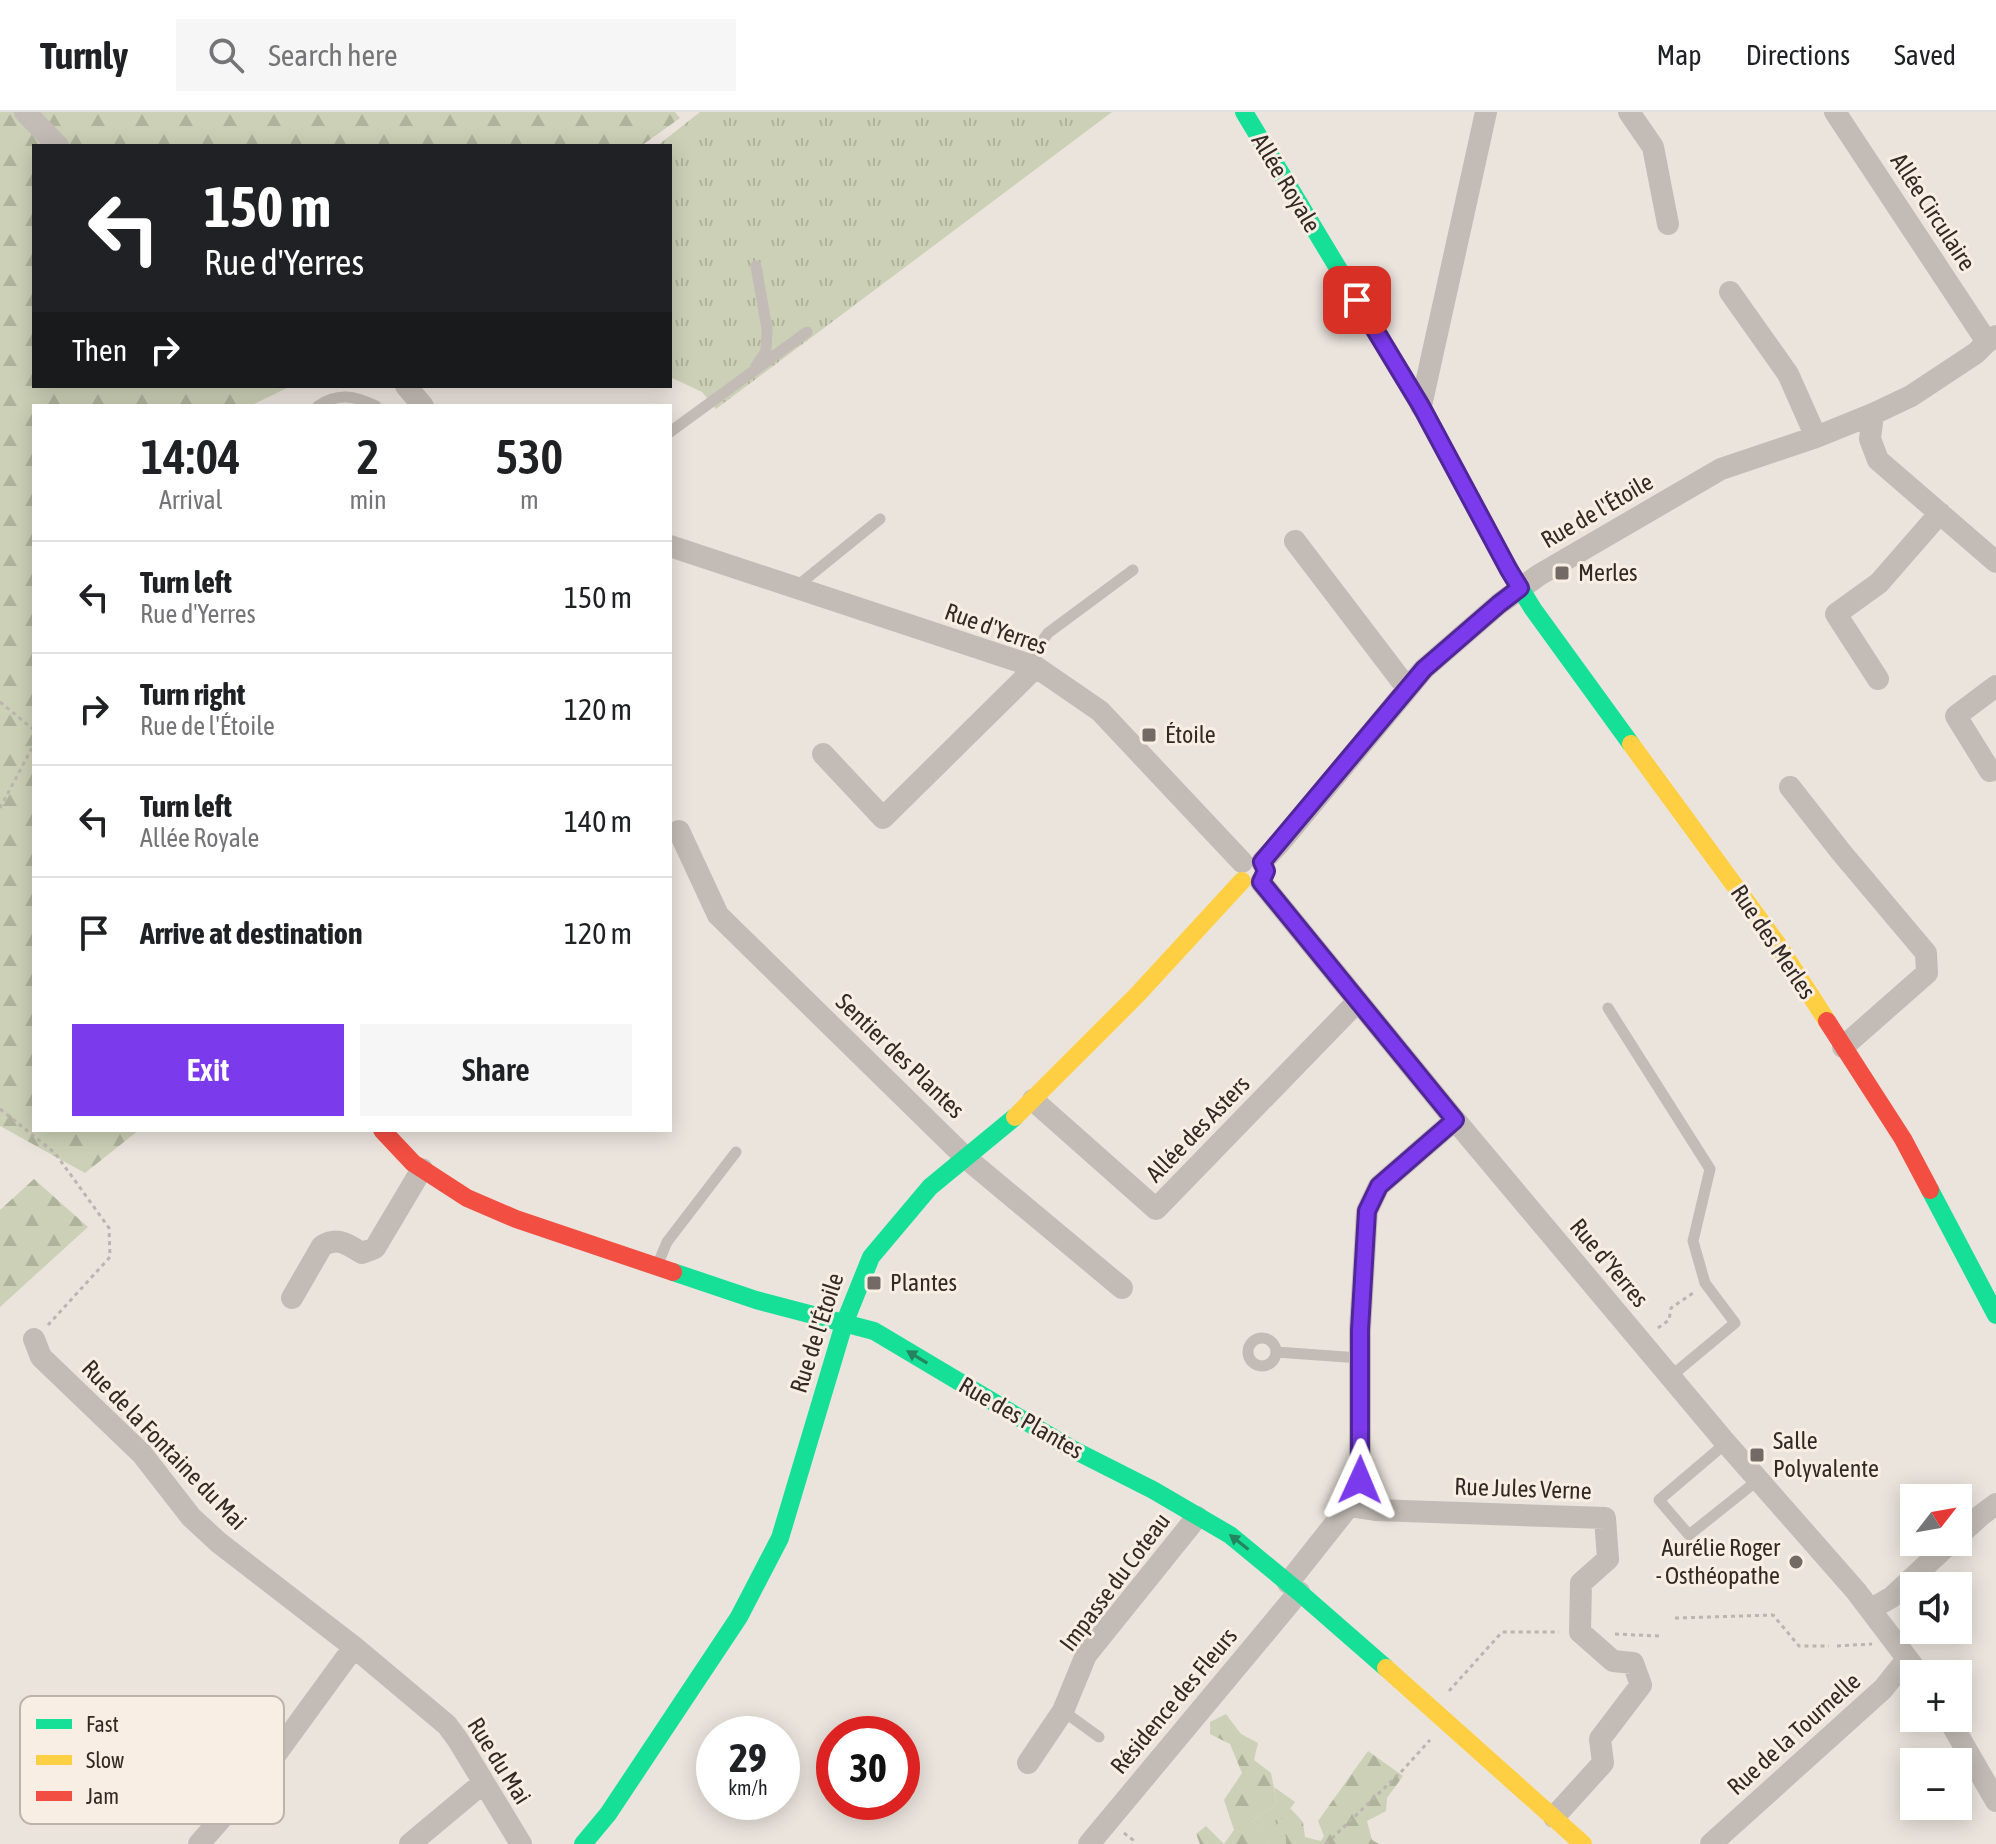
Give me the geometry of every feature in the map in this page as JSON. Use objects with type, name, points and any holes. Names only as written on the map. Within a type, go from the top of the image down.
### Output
[{"type":"street","points":[[25,112],[56,144]]},
{"type":"street","points":[[1421,406],[1486,112]]},
{"type":"street","points":[[1629,112],[1653,147],[1668,224]]},
{"type":"street","name":"Allée Circulaire","points":[[1835,112],[1992,339]]},
{"type":"street","name":"Allée Royale","points":[[1245,113],[1421,406],[1520,588]]},
{"type":"street","points":[[1730,292],[1788,374],[1816,437]]},
{"type":"street","name":"Rue de l'Étoile","points":[[583,1844],[608,1814],[739,1617],[780,1538],[855,1293],[871,1257],[930,1187],[1033,1100],[1137,995],[1279,844],[1424,669],[1499,604],[1539,575],[1721,469],[1816,437],[1911,396],[1992,339]]},
{"type":"street","points":[[408,388],[421,404]]},
{"type":"street","points":[[1873,414],[1870,439],[1878,460],[1996,562]]},
{"type":"street","points":[[1878,679],[1836,614],[1879,583],[1940,513]]},
{"type":"street","points":[[1295,541],[1407,688]]},
{"type":"street","name":"Rue d'Yerres","points":[[672,547],[1031,666],[1100,711],[1252,872],[1670,1377],[1871,1609],[1907,1658]]},
{"type":"street","name":"Rue des Merles","points":[[1520,588],[1776,942],[1903,1139],[1996,1315]]},
{"type":"street","points":[[823,754],[883,818],[1031,666]]},
{"type":"street","points":[[1990,771],[1956,716],[1996,686]]},
{"type":"street","points":[[1790,787],[1926,953],[1927,973],[1843,1047]]},
{"type":"street","name":"Sentier des Plantes","points":[[679,831],[718,915],[966,1158],[1122,1288]]},
{"type":"street","name":"Allée des Asters","points":[[1033,1100],[1156,1209],[1358,1001]]},
{"type":"street","points":[[1349,1506],[1360,1480],[1360,1330],[1367,1211],[1379,1186],[1455,1120]]},
{"type":"street","name":"Rue des Plantes","points":[[384,1132],[422,1169],[467,1198],[516,1219],[756,1300],[874,1331],[1072,1449],[1153,1490],[1230,1535],[1294,1587],[1583,1844]]},
{"type":"street","points":[[292,1298],[322,1246],[328,1242],[342,1242],[362,1253],[375,1248],[422,1169]]},
{"type":"street","name":"Rue de la Fontaine du Mai","points":[[34,1339],[41,1357],[191,1517],[218,1542],[354,1647]]},
{"type":"street","points":[[1972,1523],[1996,1504]]},
{"type":"street","name":"Résidence des Fleurs","points":[[1089,1844],[1294,1587],[1304,1560],[1349,1506]]},
{"type":"street","name":"Rue Jules Verne","points":[[1349,1506],[1375,1510],[1605,1518],[1608,1559],[1581,1583],[1580,1632]]},
{"type":"street","name":"Impasse du Coteau","points":[[1028,1763],[1063,1711],[1086,1655],[1197,1517]]},
{"type":"street","points":[[1871,1609],[1892,1597],[1936,1556]]},
{"type":"street","points":[[1554,1817],[1603,1763],[1600,1739],[1641,1685],[1633,1663],[1613,1661],[1580,1632]]},
{"type":"street","points":[[284,1743],[354,1647]]},
{"type":"street","name":"Rue du Mai","points":[[354,1647],[447,1725],[521,1844]]},
{"type":"street","name":"Rue de la Tournelle","points":[[1711,1844],[1883,1689],[1907,1658]]},
{"type":"street","points":[[1956,1732],[1996,1801]]},
{"type":"street","points":[[410,1844],[483,1783]]},
{"type":"street","points":[[199,1844],[216,1824]]},
{"type":"lane","points":[[752,373],[766,351],[767,329],[756,266]]},
{"type":"lane","points":[[672,431],[807,332]]},
{"type":"lane","points":[[321,404],[326,400],[349,396],[371,404]]},
{"type":"lane","points":[[796,588],[880,519]]},
{"type":"lane","points":[[1031,666],[1048,633],[1133,570]]},
{"type":"lane","points":[[1608,1008],[1710,1169],[1693,1241],[1705,1283],[1735,1323],[1670,1377]]},
{"type":"lane","points":[[657,1266],[667,1242],[736,1152]]},
{"type":"lane","points":[[1276,1352],[1360,1358]]},
{"type":"lane","points":[[1726,1443],[1659,1500],[1689,1535],[1758,1480]]},
{"type":"lane","points":[[1063,1711],[1099,1737]]},
{"type":"path","points":[[0,702],[32,728]]},
{"type":"path","points":[[0,808],[32,748]]},
{"type":"path","points":[[0,1109],[55,1153],[109,1228],[110,1257],[34,1339]]},
{"type":"path","points":[[1641,1342],[1669,1320],[1671,1308],[1705,1283]]},
{"type":"path","points":[[1675,1618],[1773,1615],[1799,1646],[1829,1646]]},
{"type":"path","points":[[1443,1718],[1449,1711],[1440,1702],[1502,1632],[1580,1632]]},
{"type":"path","points":[[1611,1634],[1659,1636]]},
{"type":"path","points":[[1837,1646],[1907,1658]]},
{"type":"path","points":[[1326,1844],[1430,1740]]},
{"type":"green space","points":[[0,112],[675,112],[680,118],[644,144],[32,144],[32,388],[287,388],[254,404],[32,404],[32,1132],[136,1132],[85,1173],[0,1126]]},
{"type":"green space","points":[[700,112],[1112,112],[716,409],[702,392],[672,378],[672,144],[660,144]]},
{"type":"green space","points":[[34,1179],[88,1227],[0,1307],[0,1210]]},
{"type":"green space","points":[[1226,1714],[1241,1734],[1258,1743],[1254,1760],[1271,1773],[1277,1804],[1252,1821],[1270,1838],[1267,1844],[1224,1844],[1234,1830],[1224,1800],[1242,1773],[1230,1744],[1210,1734],[1210,1722]]},
{"type":"green space","points":[[1368,1751],[1403,1776],[1387,1798],[1386,1811],[1367,1821],[1372,1840],[1379,1844],[1286,1844],[1286,1837],[1275,1827],[1290,1808],[1303,1822],[1305,1837],[1321,1841],[1324,1836],[1318,1821]]},
{"type":"green space","points":[[1274,1787],[1295,1802],[1276,1827],[1286,1837],[1286,1844],[1267,1844],[1269,1838],[1252,1821],[1277,1804]]},
{"type":"green space","points":[[1206,1826],[1224,1844],[1200,1844],[1196,1834]]},
{"type":"traffic: fast","points":[[1244,112],[1421,406],[1509,570],[1533,609],[1631,744]]},
{"type":"traffic: fast","points":[[583,1844],[608,1814],[739,1617],[780,1538],[844,1324],[871,1257],[930,1187],[1015,1117]]},
{"type":"traffic: fast","points":[[1930,1190],[1996,1315]]},
{"type":"traffic: fast","points":[[673,1272],[756,1300],[874,1331],[1072,1449],[1153,1490],[1230,1535],[1386,1668]]},
{"type":"traffic: slow","points":[[1631,744],[1776,942],[1827,1021]]},
{"type":"traffic: slow","points":[[1015,1117],[1137,995],[1242,881]]},
{"type":"traffic: slow","points":[[1386,1668],[1583,1844]]},
{"type":"traffic: jam","points":[[1827,1021],[1903,1139],[1930,1190]]},
{"type":"traffic: jam","points":[[384,1132],[413,1163],[467,1198],[516,1219],[673,1272]]},
{"type":"place","name":"Merles","points":[[1562,573]]},
{"type":"place","name":"Étoile","points":[[1149,735]]},
{"type":"place","name":"Plantes","points":[[874,1283]]},
{"type":"place","name":"Salle Polyvalente","points":[[1757,1455]]},
{"type":"place","name":"Aurélie Roger - Osthéopathe","points":[[1796,1562]]},
{"type":"route","points":[[1357,300],[1421,406],[1520,588],[1424,669],[1262,862],[1266,871],[1261,882],[1455,1120],[1379,1186],[1367,1211],[1360,1330],[1360,1480]]}]
